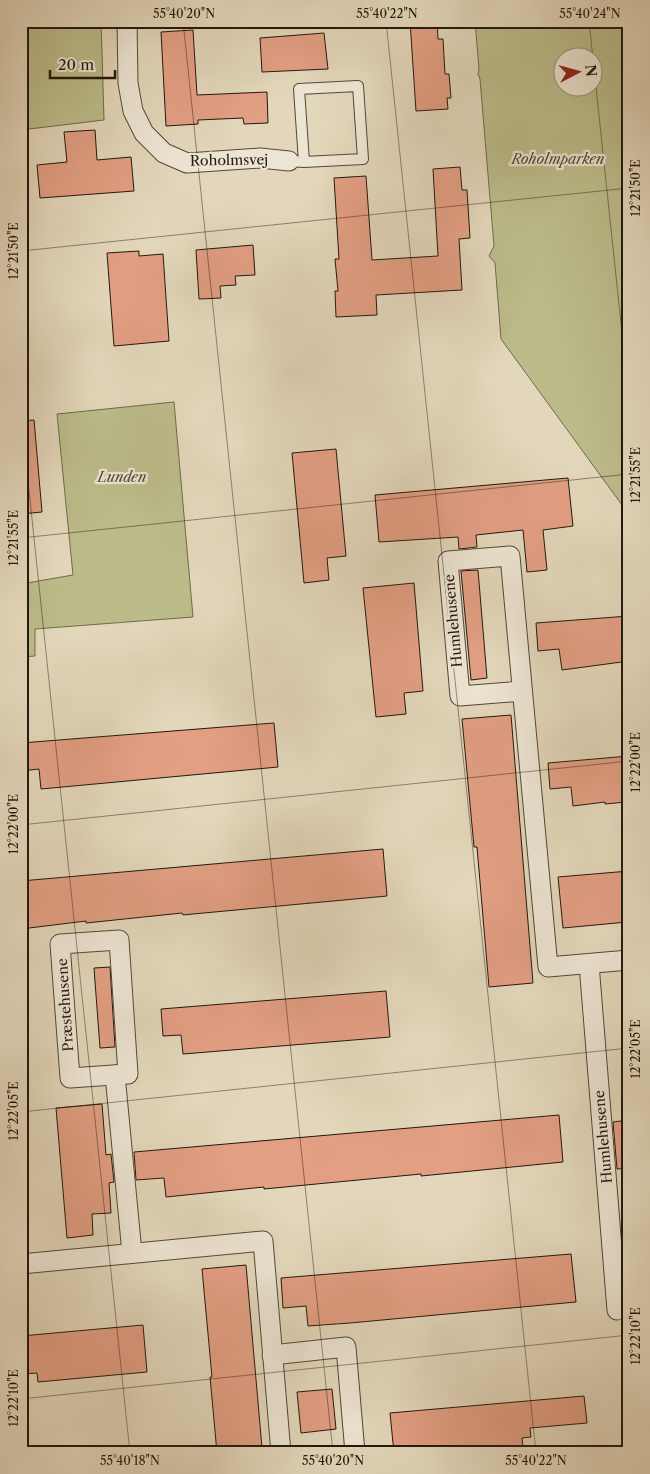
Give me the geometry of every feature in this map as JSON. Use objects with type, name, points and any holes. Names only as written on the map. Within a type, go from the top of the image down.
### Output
[{"type":"street","name":"Roholmsvej","points":[[127,21],[128,83],[133,111],[144,133],[164,153],[187,163],[260,158],[297,161]]},
{"type":"street","name":"Humlehusene","points":[[522,690],[460,696],[448,561],[510,556],[548,967],[629,960]]},
{"type":"street","name":"Præstehusene","points":[[119,940],[128,1074],[115,1075],[70,1078],[60,944],[119,940]]},
{"type":"street","name":"Humlehusene","points":[[589,964],[617,1310]]},
{"type":"street","points":[[115,1075],[132,1253]]},
{"type":"street","points":[[21,1264],[263,1241],[281,1453]]},
{"type":"street","points":[[272,1355],[346,1348],[355,1453]]},
{"type":"lane","points":[[358,86],[363,160],[297,161],[299,89],[358,86]]},
{"type":"green space","points":[[21,21],[101,21],[104,120],[21,130]]},
{"type":"green space","name":"Roholmparken","points":[[475,21],[629,21],[629,505],[622,505],[501,339],[495,263],[489,256],[494,246],[480,79],[478,74]]},
{"type":"green space","name":"Lunden","points":[[174,402],[193,617],[35,629],[35,656],[21,657],[21,584],[73,575],[57,414]]},
{"type":"building","points":[[410,21],[437,21],[438,39],[443,39],[445,74],[449,74],[451,98],[447,98],[448,109],[416,111]]},
{"type":"building","points":[[193,30],[197,95],[267,92],[268,123],[244,124],[243,118],[198,120],[198,124],[166,126],[161,32]]},
{"type":"building","points":[[324,33],[328,69],[262,72],[260,38]]},
{"type":"building","points":[[95,130],[97,160],[131,157],[134,191],[40,198],[37,165],[67,162],[64,132]]},
{"type":"building","points":[[460,167],[462,190],[467,190],[470,238],[459,239],[462,290],[376,295],[377,315],[336,317],[335,291],[338,291],[335,259],[339,259],[334,178],[366,176],[372,260],[438,256],[433,169]]},
{"type":"building","points":[[253,245],[255,275],[235,276],[236,285],[220,286],[221,298],[199,299],[196,250]]},
{"type":"building","points":[[139,251],[139,256],[163,254],[169,341],[114,346],[107,253]]},
{"type":"building","points":[[34,420],[42,512],[21,514],[21,421]]},
{"type":"building","points":[[336,449],[346,556],[327,558],[329,580],[304,583],[292,453]]},
{"type":"building","points":[[568,478],[573,526],[543,530],[547,570],[527,572],[523,530],[476,535],[477,547],[459,549],[458,537],[379,542],[375,495]]},
{"type":"building","points":[[478,570],[487,678],[471,680],[461,571]]},
{"type":"building","points":[[414,583],[423,691],[404,693],[406,714],[376,717],[363,588]]},
{"type":"building","points":[[629,616],[629,661],[562,670],[559,649],[538,651],[536,623]]},
{"type":"building","points":[[511,715],[533,983],[489,987],[477,847],[474,847],[462,719]]},
{"type":"building","points":[[274,723],[278,767],[41,789],[39,769],[21,771],[21,743]]},
{"type":"building","points":[[629,756],[629,781],[624,781],[626,802],[605,804],[605,802],[573,806],[571,787],[550,789],[548,763]]},
{"type":"building","points":[[383,849],[387,896],[183,915],[182,913],[86,923],[86,921],[21,929],[21,881]]},
{"type":"building","points":[[629,871],[629,902],[625,902],[627,922],[563,928],[558,877]]},
{"type":"building","points":[[110,967],[115,1047],[100,1048],[94,968]]},
{"type":"building","points":[[386,991],[390,1037],[183,1054],[181,1035],[163,1036],[161,1009]]},
{"type":"building","points":[[102,1104],[106,1155],[111,1154],[114,1182],[109,1183],[111,1213],[92,1214],[93,1235],[67,1238],[56,1108]]},
{"type":"building","points":[[559,1115],[563,1162],[166,1197],[164,1178],[136,1180],[134,1152]]},
{"type":"building","points":[[629,1120],[629,1168],[617,1169],[613,1122]]},
{"type":"building","points":[[571,1254],[576,1302],[308,1326],[306,1306],[283,1308],[281,1278]]},
{"type":"building","points":[[246,1265],[262,1448],[251,1449],[252,1453],[217,1453],[202,1269]]},
{"type":"building","points":[[143,1325],[147,1372],[38,1382],[37,1373],[21,1374],[21,1336]]},
{"type":"building","points":[[332,1389],[336,1429],[301,1433],[297,1392]]},
{"type":"building","points":[[584,1396],[587,1423],[530,1428],[531,1437],[522,1438],[523,1447],[490,1450],[490,1452],[480,1453],[394,1453],[390,1413]]}]
